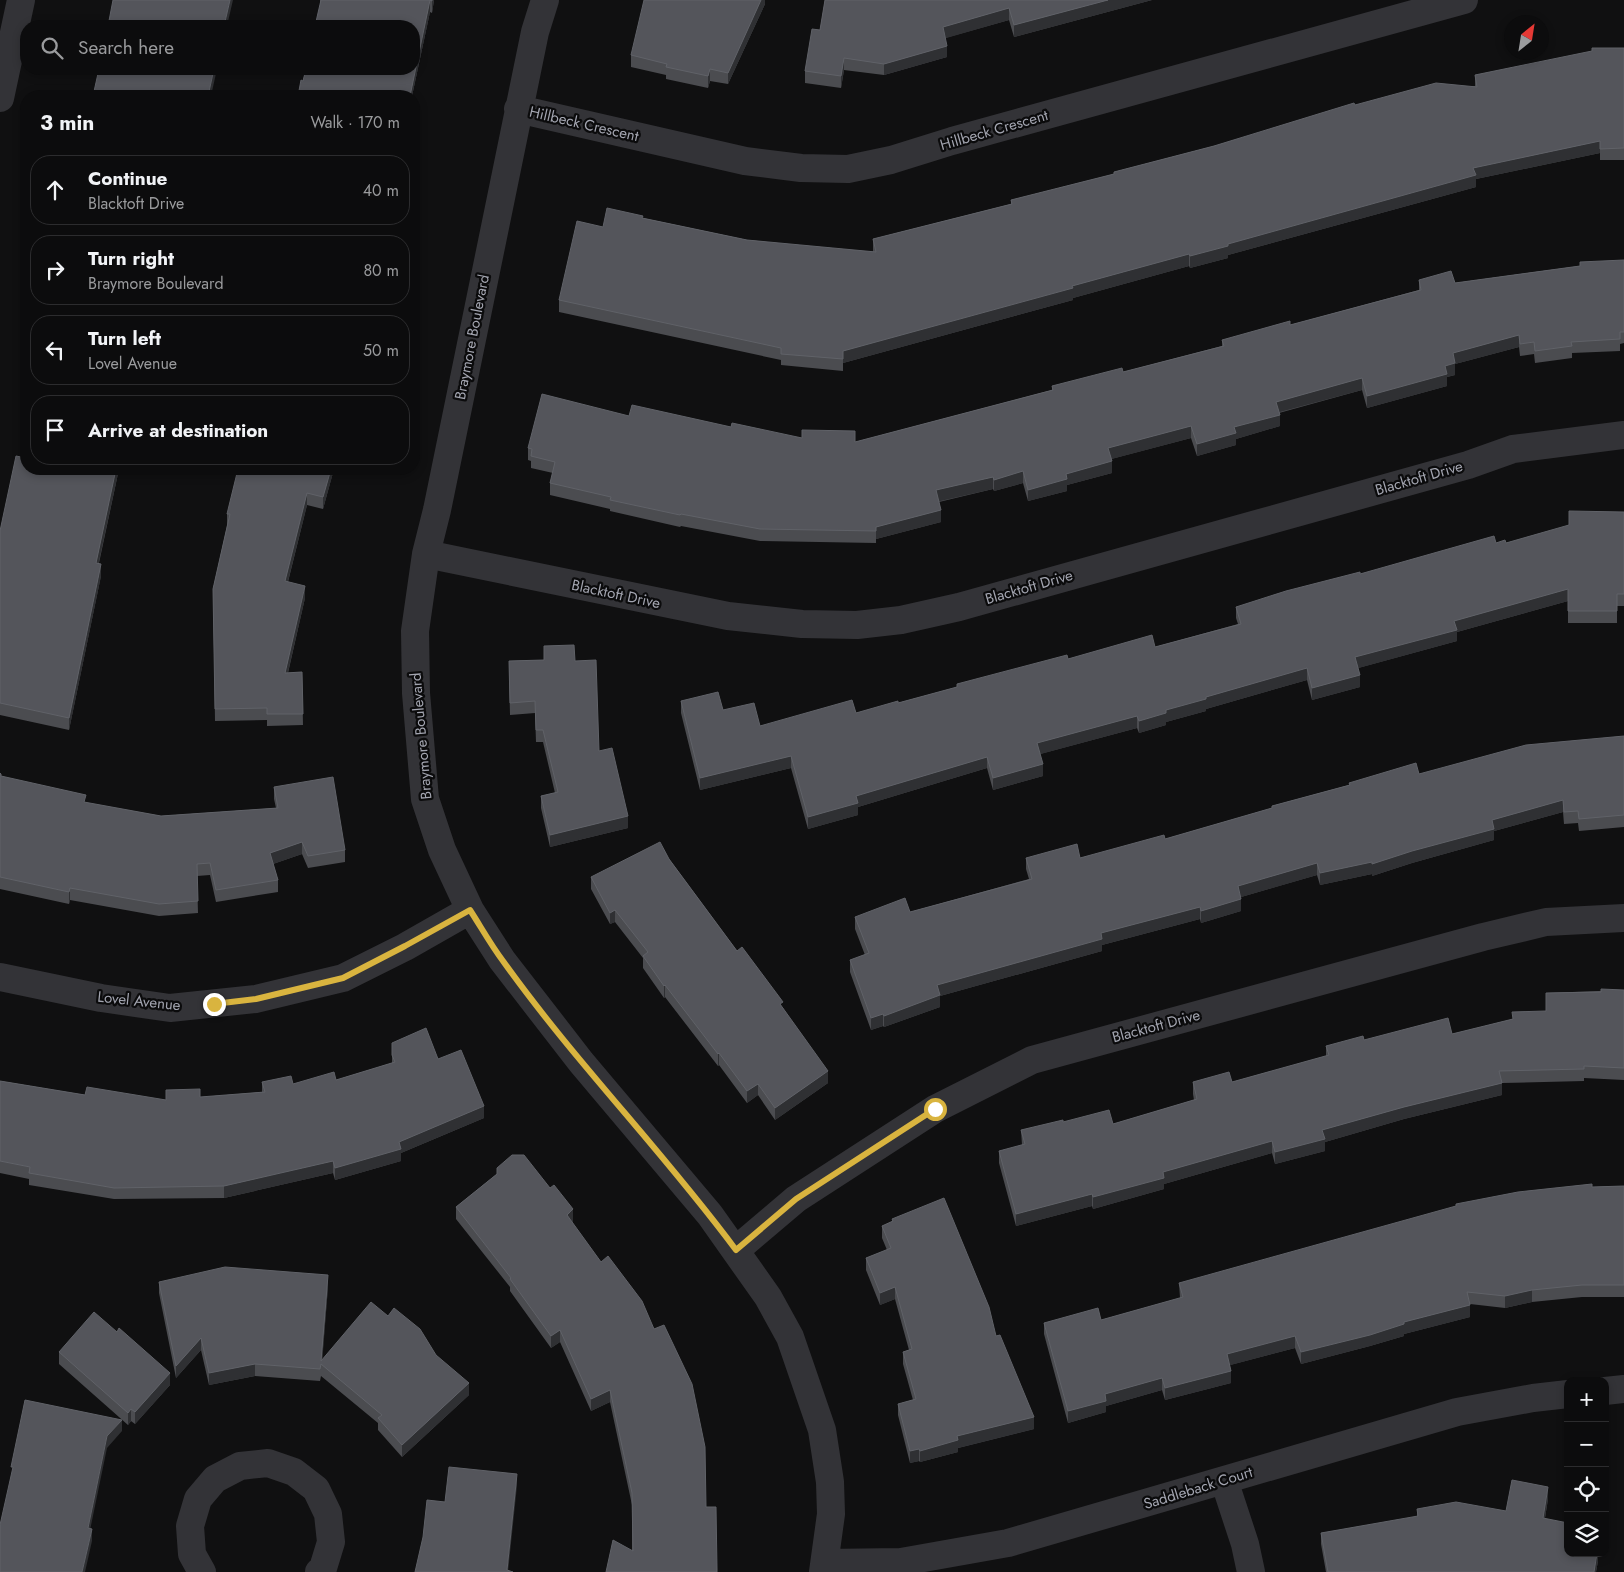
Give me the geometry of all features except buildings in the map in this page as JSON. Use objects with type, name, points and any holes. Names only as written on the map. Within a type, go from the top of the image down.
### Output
[{"type":"street","name":"Braymore Boulevard","points":[[545,0],[534,32],[437,510],[426,554],[415,632],[416,692],[425,799],[442,850],[470,910],[502,960],[575,1054],[710,1214],[768,1296],[790,1337],[822,1430],[830,1482],[831,1514],[824,1568]]},
{"type":"street","name":"Hillbeck Crescent","points":[[518,109],[745,161],[802,168],[848,169],[891,160],[952,141],[1464,0]]},
{"type":"street","points":[[0,98],[13,11]]},
{"type":"street","name":"Blacktoft Drive","points":[[426,554],[728,616],[802,624],[857,625],[901,620],[959,607],[1468,465],[1513,449],[1624,435]]},
{"type":"street","name":"Lovel Avenue","points":[[0,977],[101,998],[170,1008],[256,999],[343,978],[470,910]]},
{"type":"street","name":"Blacktoft Drive","points":[[736,1250],[796,1199],[935,1109],[1032,1060],[1149,1027],[1546,922],[1624,918]]},
{"type":"street","points":[[1609,1391],[1624,1389]]},
{"type":"street","name":"Saddleback Court","points":[[824,1568],[902,1562],[1008,1543],[1457,1412],[1533,1398],[1564,1394]]},
{"type":"street","points":[[202,1572],[192,1554],[190,1526],[198,1499],[216,1479],[240,1466],[268,1463],[294,1472],[316,1489],[328,1514],[331,1542],[319,1572]]},
{"type":"street","points":[[1224,1480],[1245,1544],[1251,1572]]},
{"type":"route","points":[[214,1004],[256,999],[343,978],[470,910],[502,960],[581,1062],[710,1214],[736,1250],[796,1199],[935,1109]]}]
